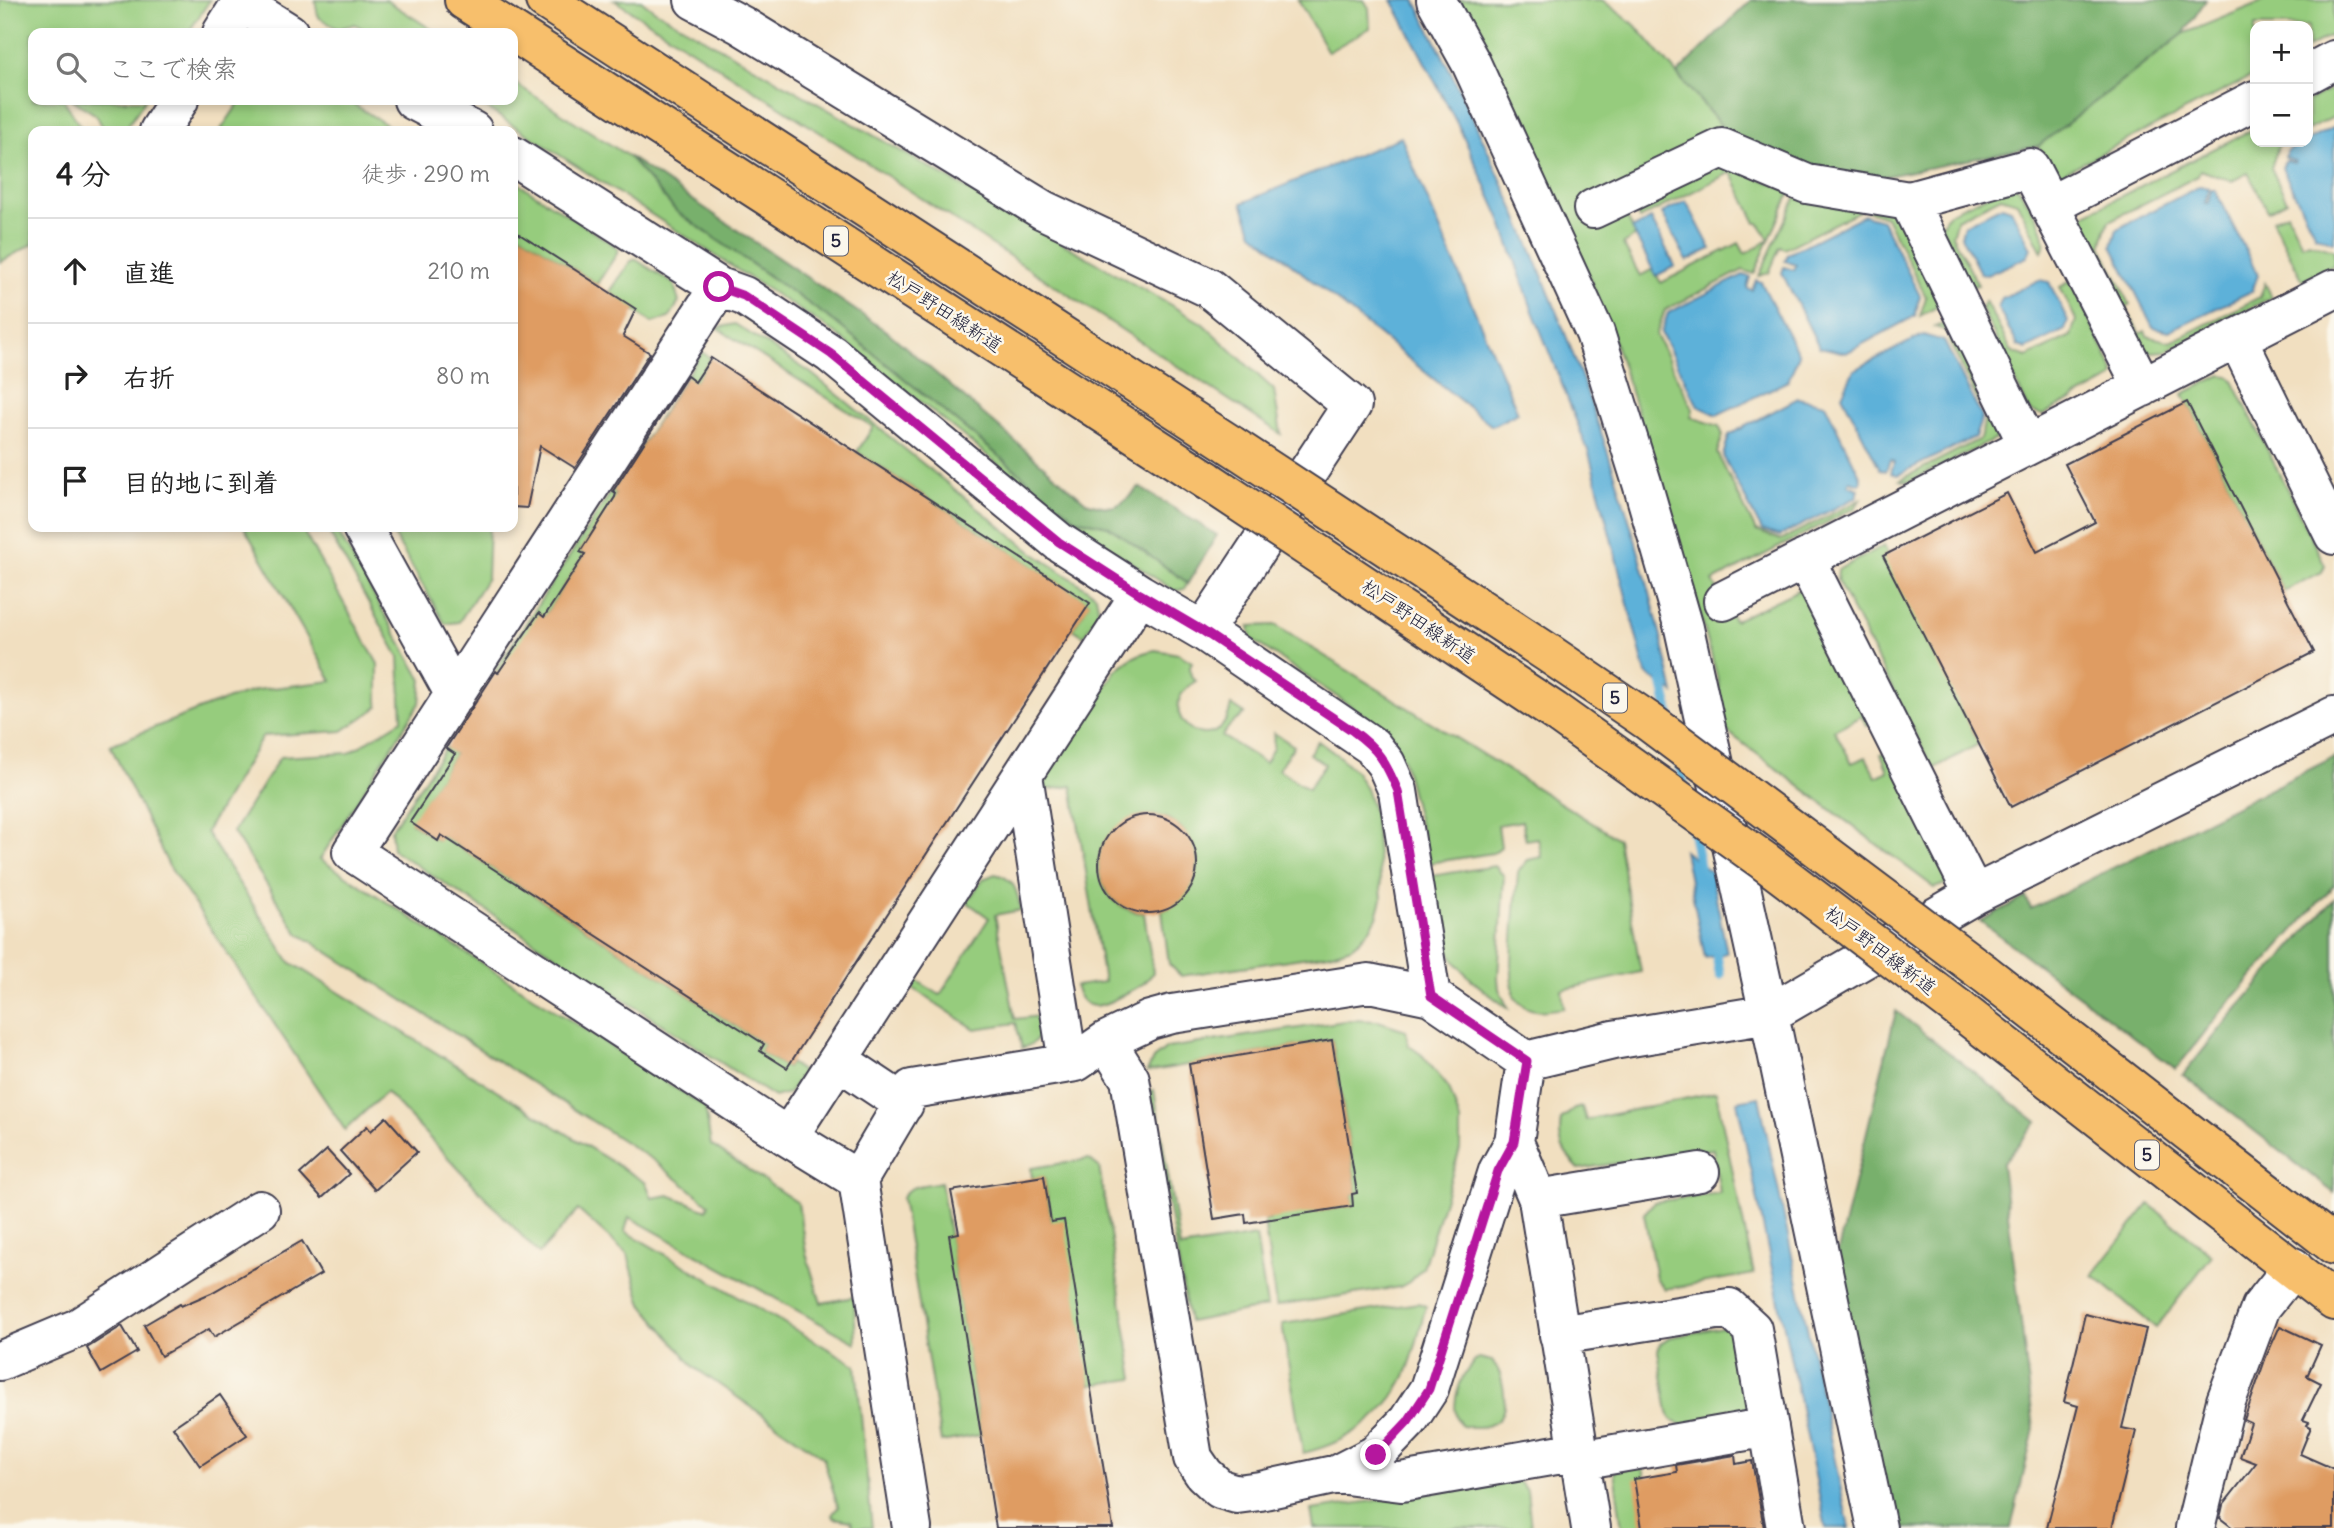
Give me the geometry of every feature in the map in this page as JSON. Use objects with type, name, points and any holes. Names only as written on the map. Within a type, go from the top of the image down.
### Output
[{"type":"main road","name":"松戸野田線新道","points":[[464,0],[507,28]]},
{"type":"main road","name":"5","points":[[545,0],[1231,445],[1648,721],[1984,973],[2334,1245]]},
{"type":"main road","name":"松戸野田線新道","points":[[518,35],[1208,481],[1554,711],[1763,862],[1959,1009],[2334,1301]]},
{"type":"street","points":[[694,0],[741,25],[1044,211],[1209,288],[1352,405],[1203,631]]},
{"type":"street","points":[[1436,0],[1471,63],[1595,333],[1684,628],[1878,1528]]},
{"type":"street","points":[[235,12],[276,28]]},
{"type":"street","points":[[2313,71],[2334,60]]},
{"type":"street","points":[[2049,205],[2250,103]]},
{"type":"street","points":[[162,126],[176,105]]},
{"type":"street","points":[[422,105],[458,126]]},
{"type":"street","points":[[1593,209],[1722,148],[1807,184],[1909,201],[2030,168],[2143,387]]},
{"type":"street","points":[[518,159],[719,287],[744,296],[831,354],[1059,542],[1203,631],[1373,746],[1386,764],[1398,791],[1431,996]]},
{"type":"street","points":[[1909,201],[2028,445]]},
{"type":"street","points":[[719,287],[352,852],[858,1180]]},
{"type":"street","points":[[1723,601],[2334,289]]},
{"type":"street","points":[[2237,338],[2334,535]]},
{"type":"street","points":[[365,532],[455,695]]},
{"type":"street","points":[[1805,559],[1974,895]]},
{"type":"street","points":[[789,1137],[1140,594]]},
{"type":"street","points":[[912,1528],[858,1180],[912,1089],[1076,1062],[1106,1041],[1150,1020],[1172,1014],[1369,984],[1431,996],[1527,1061],[1613,1040],[1769,1014],[1974,895],[2334,716]]},
{"type":"street","points":[[1023,775],[1069,1063]]},
{"type":"street","points":[[1106,1041],[1130,1079],[1193,1458],[1204,1474],[1220,1489],[1237,1494],[1338,1474],[1376,1455],[1408,1421],[1429,1389],[1498,1171],[1514,1142],[1527,1061]]},
{"type":"street","points":[[838,1060],[904,1104]]},
{"type":"street","points":[[1514,1142],[1538,1199],[1591,1528]]},
{"type":"street","points":[[1538,1199],[1700,1172]]},
{"type":"street","points":[[0,1361],[78,1328],[260,1210]]},
{"type":"street","points":[[2195,1528],[2225,1401],[2261,1307],[2293,1267]]},
{"type":"street","points":[[1559,1335],[1729,1308],[1752,1329],[1786,1528]]},
{"type":"street","points":[[1338,1474],[1401,1482],[1769,1427]]},
{"type":"green space","points":[[0,0],[210,0],[191,28],[28,28],[28,105],[67,105],[80,126],[28,126],[28,247],[0,262]]},
{"type":"green space","points":[[315,0],[386,0],[429,28],[362,28],[355,24],[336,28],[318,17]]},
{"type":"green space","points":[[614,0],[641,0],[654,10],[1202,323],[1274,390],[1281,434],[866,162]]},
{"type":"green space","points":[[1298,0],[1364,0],[1369,8],[1370,28],[1328,52]]},
{"type":"green space","points":[[1459,0],[1602,0],[1635,25],[1730,136],[1623,209],[1636,236],[1623,244],[1640,276],[1653,269],[1661,283],[1739,243],[1745,254],[1769,240],[1759,223],[1756,223],[1731,172],[1639,219],[1632,204],[1718,161],[1791,191],[1754,274],[1743,270],[1665,310],[1656,335],[1693,409],[1691,417],[1719,426],[1723,435],[1717,453],[1756,531],[1781,540],[1860,500],[1855,508],[1713,581],[1734,621],[1803,590],[1873,723],[1867,726],[1861,716],[1834,730],[1852,763],[1866,757],[1876,777],[1888,771],[1881,754],[1888,751],[1950,882],[1935,888],[1724,729],[1718,680],[1692,584],[1608,323],[1510,96]]},
{"type":"green space","points":[[1751,0],[2206,0],[2183,34],[2038,146],[1882,177],[1810,172],[1730,136],[1677,74]]},
{"type":"green space","points":[[2266,0],[2334,0],[2334,34],[2313,45],[2313,21],[2250,21],[2250,78],[2055,177],[2038,146],[2183,34]]},
{"type":"green space","points":[[518,85],[628,156],[676,211],[835,322],[1076,519],[1108,526],[1188,583],[1184,589],[1175,591],[1073,524],[832,331],[482,105],[518,105]]},
{"type":"green space","points":[[2334,88],[2334,117],[2313,128],[2313,98]]},
{"type":"green space","points":[[81,105],[142,105],[127,126],[102,126],[96,115]]},
{"type":"green space","points":[[238,105],[355,105],[387,126],[223,126]]},
{"type":"green space","points":[[2250,131],[2250,147],[2278,147],[2271,168],[2287,201],[2268,211],[2248,173],[2232,181],[2200,170],[2198,176],[2109,221],[2101,246],[2130,304],[2125,307],[2140,334],[2145,331],[2147,336],[2171,342],[2260,297],[2265,283],[2272,297],[2167,351],[2152,352],[2141,347],[2076,219]]},
{"type":"green space","points":[[628,156],[889,333],[1086,502],[1116,506],[1139,487],[1217,535],[1188,583],[1108,526],[1076,519],[835,322],[676,211]]},
{"type":"green space","points":[[518,183],[618,249],[597,284],[518,233]]},
{"type":"green space","points":[[2008,186],[2018,187],[2038,219],[2044,237],[2042,252],[2017,202],[2001,197],[1957,219],[1952,235],[1978,285],[1969,287],[1941,226],[1949,213]]},
{"type":"green space","points":[[1797,194],[1893,207],[1939,303],[1920,316],[1926,297],[1886,217],[1863,209],[1785,249],[1780,247],[1769,273],[1759,276]]},
{"type":"green space","points":[[2287,213],[2302,245],[2309,242],[2334,250],[2334,265],[2303,281],[2272,220]]},
{"type":"green space","points":[[635,259],[674,284],[679,302],[669,318],[652,323],[610,292],[630,262]]},
{"type":"green space","points":[[2071,281],[2114,371],[2113,378],[2043,415],[2030,412],[1981,307],[1985,301],[2012,352],[2027,357],[2071,336],[2076,320],[2060,287]]},
{"type":"green space","points":[[1947,322],[2003,429],[1996,439],[1908,482],[1900,480],[1980,439],[1986,416],[1949,341],[1951,333],[1935,327]]},
{"type":"green space","points":[[735,324],[811,373],[1032,552],[1096,595],[1099,612],[1084,636],[1073,629],[1089,603],[857,452],[873,427],[717,328]]},
{"type":"green space","points":[[702,352],[711,358],[660,435],[655,432],[614,496],[620,501],[580,551],[585,554],[544,617],[539,614],[504,677],[495,671]]},
{"type":"green space","points":[[2221,375],[2229,376],[2233,381],[2325,565],[2322,572],[2283,591],[2183,394]]},
{"type":"green space","points":[[247,532],[304,532],[378,664],[378,707],[342,731],[263,736],[206,832],[290,962],[646,1183],[652,1198],[669,1195],[707,1210],[709,1204],[653,1160],[298,933],[233,832],[280,757],[349,753],[402,720],[399,657],[329,532],[338,532],[422,680],[420,703],[320,859],[705,1107],[711,1145],[798,1203],[806,1253],[821,1303],[854,1297],[856,1343],[629,1217],[625,1231],[856,1365],[872,1528],[854,1528],[851,1521],[834,1518],[832,1515],[838,1507],[823,1457],[694,1367],[641,1302],[628,1255],[578,1210],[539,1254],[386,1092],[345,1130],[169,866],[110,745],[256,690],[332,681]]},
{"type":"green space","points":[[392,532],[489,532],[487,578],[459,622],[445,624]]},
{"type":"green space","points":[[1884,546],[1979,744],[1933,769],[1837,580],[1838,570]]},
{"type":"green space","points":[[1275,625],[1618,839],[1641,972],[1562,990],[1564,1008],[1537,1010],[1520,1003],[1515,997],[1512,974],[1518,872],[1528,860],[1542,857],[1538,838],[1526,840],[1522,821],[1498,825],[1501,847],[1493,853],[1429,863],[1403,759],[1370,719],[1251,639],[1249,626]]},
{"type":"green space","points":[[1155,650],[1179,654],[1192,662],[1191,676],[1196,681],[1182,693],[1178,706],[1181,719],[1190,728],[1201,733],[1213,732],[1224,724],[1231,705],[1245,714],[1231,724],[1222,736],[1265,763],[1273,748],[1274,733],[1294,746],[1278,769],[1308,789],[1325,764],[1309,754],[1318,741],[1356,772],[1366,789],[1374,813],[1382,899],[1370,929],[1351,947],[1329,954],[1181,976],[1169,964],[1162,911],[1180,900],[1193,883],[1197,863],[1191,842],[1177,825],[1160,816],[1141,816],[1124,822],[1110,835],[1101,851],[1100,871],[1108,893],[1119,905],[1144,913],[1153,972],[1140,986],[1116,999],[1101,1005],[1089,1005],[1083,1002],[1075,986],[1104,982],[1072,786],[1045,790],[1045,781],[1116,670],[1134,657]]},
{"type":"green space","points":[[446,747],[455,754],[411,823],[437,840],[441,835],[764,1044],[760,1051],[787,1068],[790,1063],[803,1072],[789,1093],[774,1097],[393,850],[391,830]]},
{"type":"green space","points":[[2334,757],[2334,885],[2221,1012],[2176,1069],[1980,921],[2026,897],[2031,909]]},
{"type":"green space","points":[[1495,866],[1504,876],[1498,978],[1499,989],[1508,1008],[1471,979],[1450,953],[1438,922],[1430,876]]},
{"type":"green space","points":[[995,874],[1011,882],[1021,910],[995,915],[1015,1019],[1039,1016],[1040,1027],[1036,1040],[1022,1048],[1016,1023],[975,1029],[911,987],[916,980],[940,995],[989,918],[967,902],[983,879]]},
{"type":"green space","points":[[2334,899],[2334,1193],[2183,1075],[2229,1018]]},
{"type":"green space","points":[[1896,1011],[2037,1122],[2002,1164],[2034,1429],[2011,1528],[1893,1528],[1835,1263]]},
{"type":"green space","points":[[1351,1020],[1378,1021],[1406,1030],[1408,1045],[1422,1055],[1449,1088],[1460,1121],[1460,1149],[1423,1268],[1409,1282],[1400,1287],[1276,1306],[1264,1221],[1270,1220],[1268,1212],[1320,1211],[1352,1206],[1352,1194],[1357,1193],[1332,1040],[1147,1072],[1153,1059],[1167,1048]]},
{"type":"green space","points":[[1154,1090],[1180,1248],[1256,1236],[1267,1307],[1189,1322],[1148,1091]]},
{"type":"green space","points":[[1716,1092],[1754,1274],[1665,1289],[1656,1278],[1644,1214],[1654,1202],[1720,1193],[1713,1149],[1579,1169],[1563,1148],[1561,1120],[1574,1109],[1582,1107],[1586,1120]]},
{"type":"green space","points":[[1089,1159],[1099,1167],[1134,1379],[1090,1385],[1051,1222],[1044,1177],[1032,1178],[1031,1168]]},
{"type":"green space","points":[[941,1182],[981,1435],[941,1442],[902,1198],[908,1190]]},
{"type":"green space","points":[[2149,1204],[2212,1255],[2156,1328],[2093,1275]]},
{"type":"green space","points":[[1418,1303],[1426,1306],[1416,1346],[1408,1369],[1391,1399],[1352,1434],[1303,1453],[1282,1324]]},
{"type":"green space","points":[[1722,1327],[1737,1333],[1753,1411],[1684,1426],[1672,1420],[1668,1413],[1658,1351],[1660,1344],[1672,1337]]},
{"type":"green space","points":[[1479,1358],[1492,1361],[1498,1370],[1503,1386],[1504,1407],[1498,1420],[1491,1424],[1462,1426],[1455,1410],[1458,1390],[1466,1371]]},
{"type":"green space","points":[[1642,1464],[1645,1477],[1642,1528],[1622,1528],[1614,1471]]},
{"type":"green space","points":[[1517,1480],[1527,1490],[1531,1528],[1314,1528],[1311,1510]]},
{"type":"water","points":[[1392,0],[1415,0],[1495,167],[1567,338],[1599,425],[1627,514],[1653,603],[1674,693],[1646,674],[1589,453],[1532,309],[1499,215],[1460,129]]},
{"type":"water","points":[[2334,127],[2334,242],[2315,235],[2282,168],[2285,160],[2295,161],[2285,157],[2287,151],[2295,147],[2313,147],[2313,138]]},
{"type":"water","points":[[1401,137],[1518,413],[1492,426],[1253,233],[1242,203]]},
{"type":"water","points":[[2200,186],[2209,188],[2205,203],[2208,203],[2211,190],[2215,190],[2258,275],[2252,291],[2169,331],[2153,327],[2112,246],[2117,229]]},
{"type":"water","points":[[1686,201],[1711,249],[1687,261],[1662,213]]},
{"type":"water","points":[[2002,206],[2011,209],[2031,248],[2027,257],[1987,275],[1980,273],[1961,236],[1964,225]]},
{"type":"water","points":[[1864,215],[1882,220],[1920,296],[1915,316],[1846,353],[1819,347],[1782,273],[1784,267],[1794,270],[1796,265],[1785,261],[1788,254]]},
{"type":"water","points":[[1651,219],[1675,266],[1656,276],[1632,229]]},
{"type":"water","points":[[1743,275],[1750,277],[1747,288],[1752,290],[1756,280],[1761,282],[1799,355],[1788,381],[1717,415],[1698,406],[1661,333],[1668,313]]},
{"type":"water","points":[[2039,280],[2049,282],[2068,321],[2065,330],[2026,349],[2018,346],[1998,308],[2002,298]]},
{"type":"water","points":[[1923,335],[1944,341],[1982,417],[1975,437],[1898,475],[1891,473],[1894,462],[1890,460],[1886,471],[1880,469],[1842,395],[1854,370]]},
{"type":"water","points":[[1798,398],[1825,404],[1861,478],[1860,484],[1850,481],[1848,485],[1859,489],[1857,497],[1780,536],[1762,531],[1723,456],[1729,435]]},
{"type":"water","points":[[1684,851],[1711,872],[1727,953],[1705,958]]},
{"type":"water","points":[[1759,1097],[1849,1528],[1826,1528],[1737,1101]]},
{"type":"building","points":[[518,233],[636,309],[623,336],[650,353],[575,468],[540,446],[527,508],[518,507]]},
{"type":"building","points":[[711,358],[1090,603],[787,1068],[760,1051],[764,1044],[441,835],[438,841],[410,822],[455,754],[446,748],[496,671],[498,673],[539,613],[544,617],[585,554],[580,552],[615,497],[616,493],[613,491],[687,376],[695,382]]},
{"type":"building","points":[[2187,402],[2314,652],[2011,807],[1883,556],[2007,493],[2037,552],[2095,522],[2065,464]]},
{"type":"building","points":[[1148,815],[1167,819],[1183,829],[1193,845],[1197,864],[1193,883],[1183,899],[1167,909],[1148,913],[1129,909],[1113,899],[1103,883],[1099,864],[1103,845],[1113,829],[1129,819]]},
{"type":"building","points":[[1332,1040],[1357,1193],[1352,1194],[1353,1206],[1246,1223],[1245,1214],[1214,1219],[1189,1064]]},
{"type":"building","points":[[386,1117],[417,1152],[375,1190],[340,1151],[367,1126],[371,1131]]},
{"type":"building","points":[[327,1150],[349,1174],[322,1198],[300,1174]]},
{"type":"building","points":[[1044,1176],[1051,1222],[1064,1220],[1113,1528],[996,1528],[949,1235],[959,1233],[951,1191]]},
{"type":"building","points":[[302,1241],[321,1274],[214,1337],[209,1329],[161,1356],[144,1325],[180,1304],[181,1306],[211,1293]]},
{"type":"building","points":[[2085,1314],[2146,1329],[2122,1428],[2136,1431],[2112,1528],[2047,1528],[2078,1406],[2064,1402]]},
{"type":"building","points":[[122,1326],[137,1352],[101,1373],[87,1348]]},
{"type":"building","points":[[2280,1326],[2321,1345],[2307,1376],[2321,1383],[2303,1420],[2309,1422],[2307,1425],[2311,1427],[2300,1454],[2334,1469],[2334,1528],[2233,1528],[2220,1518],[2223,1505],[2256,1463],[2240,1457],[2251,1423],[2244,1420]]},
{"type":"building","points":[[220,1395],[247,1435],[200,1466],[173,1427]]},
{"type":"building","points":[[1735,1455],[1736,1464],[1752,1461],[1764,1528],[1642,1528],[1634,1479],[1677,1472],[1676,1465]]},
{"type":"waterway","points":[[1661,674],[1672,726]]},
{"type":"waterway","points":[[1678,756],[1685,792]]},
{"type":"waterway","points":[[1691,821],[1701,874]]},
{"type":"waterway","points":[[1714,941],[1720,975]]},
{"type":"route","points":[[719,287],[744,296],[831,354],[1059,542],[1203,631],[1353,731],[1373,746],[1386,764],[1398,791],[1431,996],[1527,1061],[1514,1142],[1498,1171],[1429,1389],[1408,1421],[1376,1455]]}]
